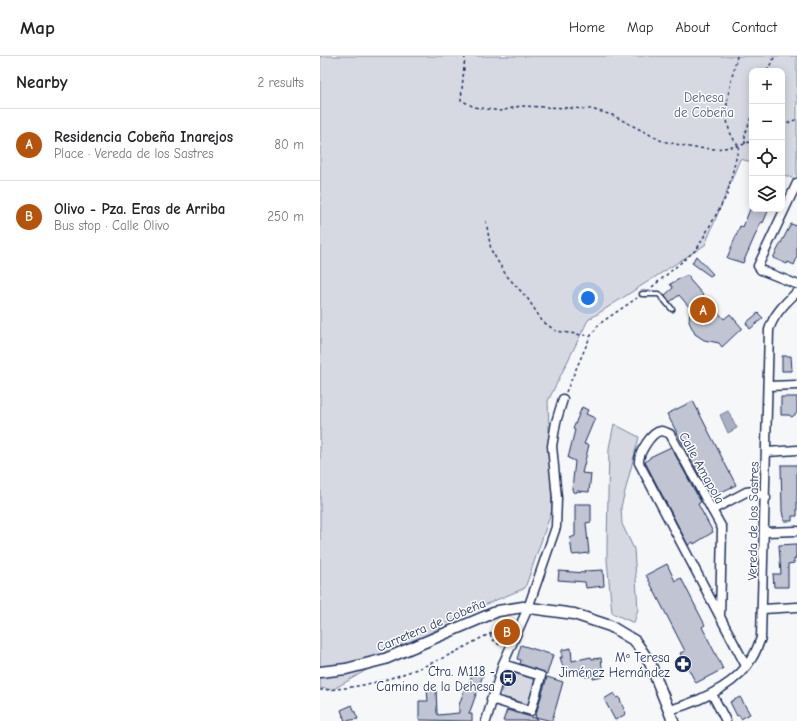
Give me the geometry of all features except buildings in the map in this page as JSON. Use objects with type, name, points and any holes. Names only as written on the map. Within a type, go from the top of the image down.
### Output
[{"type":"street","points":[[796,283],[761,270],[758,266],[797,183]]},
{"type":"street","name":"Vereda de los Sastres","points":[[670,710],[712,694],[737,676],[752,659],[761,638],[766,498],[769,330],[771,318],[786,301],[797,294],[796,283]]},
{"type":"street","points":[[768,386],[797,385]]},
{"type":"street","points":[[486,721],[508,650],[528,608],[556,527],[557,498],[552,446],[556,422],[563,399]]},
{"type":"street","name":"Calle Amapola","points":[[720,617],[722,528],[670,434],[662,431],[654,434],[638,456],[639,463],[720,617],[746,666]]},
{"type":"street","points":[[766,452],[797,450]]},
{"type":"street","points":[[712,510],[746,492],[754,491],[766,498]]},
{"type":"street","points":[[765,532],[797,531]]},
{"type":"street","points":[[763,609],[797,607]]},
{"type":"street","name":"Carretera de Cobeña","points":[[320,672],[346,669],[385,659],[410,650],[488,614],[505,609],[528,608],[574,614],[610,626],[628,636],[641,648],[650,663],[674,721]]},
{"type":"street","points":[[492,699],[531,711],[541,676],[503,664]]},
{"type":"street","points":[[712,694],[726,721]]},
{"type":"lane","points":[[642,294],[659,294],[672,309]]},
{"type":"path","points":[[465,56],[461,100],[474,107],[501,110],[520,106],[591,108],[612,115],[662,141],[694,148],[716,149],[739,146],[749,142]]},
{"type":"path","points":[[737,56],[726,106],[726,116],[728,131],[739,146]]},
{"type":"path","points":[[769,68],[775,56]]},
{"type":"path","points":[[785,125],[797,119]]},
{"type":"path","points":[[744,144],[749,123]]},
{"type":"path","points":[[563,399],[590,336],[599,324],[662,280],[697,249],[727,195],[739,146]]},
{"type":"path","points":[[486,221],[492,250],[495,256],[506,275],[528,299],[542,321],[556,331],[590,336]]},
{"type":"path","points":[[320,690],[344,688],[415,670],[490,634],[506,628],[518,627]]},
{"type":"path","points":[[490,634],[492,638],[508,650]]},
{"type":"green space","name":"Dehesa de Cobeña","points":[[320,56],[797,56],[797,180],[785,175],[785,68],[749,68],[749,161],[740,159],[705,245],[588,320],[548,401],[552,510],[525,588],[463,614],[332,690],[320,688]]},
{"type":"green space","points":[[614,424],[639,437],[621,507],[622,524],[634,549],[638,609],[634,623],[612,613],[607,560],[607,543],[609,448]]},
{"type":"green space","points":[[510,672],[533,679],[535,682],[528,704],[503,697],[503,683]]},
{"type":"water","points":[[728,411],[737,428],[728,433],[720,415]]},
{"type":"place","name":"Residencia Cobeña Inarejos","points":[[703,310]]},
{"type":"place","name":"Olivo - Pza. Eras de Arriba","points":[[507,632]]},
{"type":"place","name":"Mª Teresa Jiménez Hernández","points":[[683,664]]},
{"type":"place","name":"Ctra. M118 - Camino de la Dehesa","points":[[508,678]]}]
